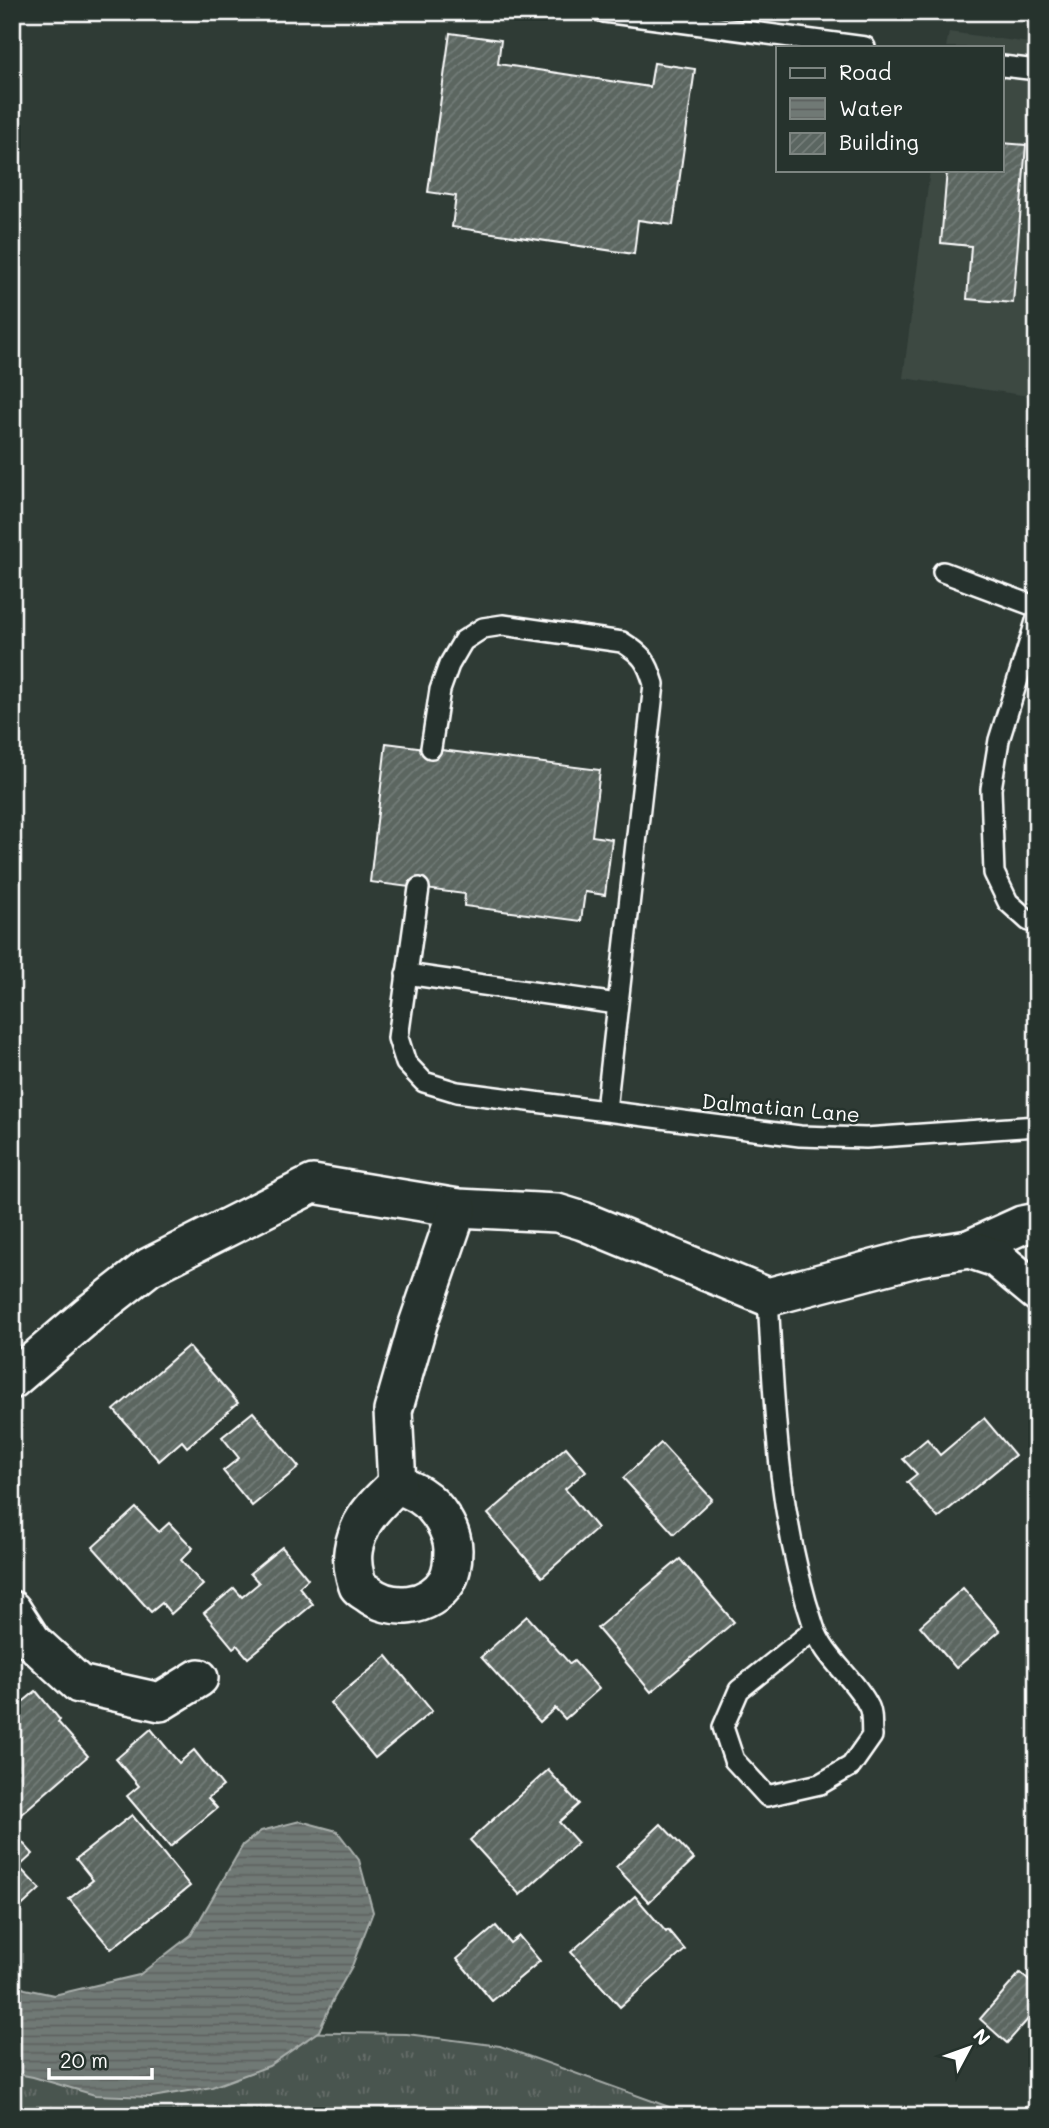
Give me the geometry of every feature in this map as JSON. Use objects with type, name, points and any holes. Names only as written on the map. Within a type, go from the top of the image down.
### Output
[{"type":"street","points":[[12,1380],[149,1267],[313,1184],[458,1208],[557,1213],[583,1221],[768,1297],[919,1257],[969,1249],[1022,1225],[1037,1222]]},
{"type":"street","points":[[397,1484],[393,1411],[418,1324],[458,1208]]},
{"type":"street","points":[[969,1249],[996,1258],[1037,1292]]},
{"type":"street","points":[[12,1610],[32,1641],[79,1685],[160,1702],[199,1678]]},
{"type":"lane","points":[[604,12],[858,46]]},
{"type":"lane","points":[[1004,66],[1037,70]]},
{"type":"lane","points":[[943,572],[1037,607]]},
{"type":"lane","points":[[1037,618],[999,740],[991,789],[994,873],[1008,902],[1029,921],[1037,922]]},
{"type":"lane","points":[[431,748],[440,690],[449,665],[463,641],[483,628],[503,625],[622,642],[638,652],[647,663],[654,684],[606,1110]]},
{"type":"lane","name":"Dalmatian Lane","points":[[419,888],[398,1038],[406,1063],[424,1082],[457,1092],[800,1136],[866,1138],[1037,1126]]},
{"type":"lane","points":[[406,974],[617,1004]]},
{"type":"lane","points":[[768,1297],[774,1415],[785,1507],[797,1568],[814,1630],[870,1707],[872,1737],[851,1766],[820,1784],[768,1796],[734,1760],[723,1727],[738,1690],[814,1630]]},
{"type":"shaded area","points":[[949,32],[1037,44],[1037,397],[903,378],[930,172],[1004,172],[1004,46],[946,46]]},
{"type":"green space","points":[[12,2028],[407,2034],[500,2046],[694,2116],[12,2116]]},
{"type":"water","points":[[300,1821],[337,1831],[359,1860],[373,1912],[352,1966],[319,2031],[269,2066],[212,2087],[152,2097],[95,2095],[12,2073],[12,1983],[25,1989],[54,1995],[139,1975],[191,1935],[243,1845],[261,1831]]},
{"type":"building","points":[[450,33],[501,40],[498,64],[650,87],[654,63],[695,69],[673,225],[638,220],[634,254],[452,227],[456,196],[428,192]]},
{"type":"building","points":[[1004,143],[1026,145],[1013,303],[967,299],[971,246],[941,243],[947,172],[1004,172]]},
{"type":"building","points":[[386,743],[600,770],[592,836],[612,839],[605,895],[585,892],[581,921],[464,906],[465,894],[370,882]]},
{"type":"building","points":[[188,1346],[238,1403],[187,1447],[182,1441],[159,1461],[114,1410]]},
{"type":"building","points":[[253,1412],[299,1467],[252,1506],[223,1471],[239,1458],[222,1437]]},
{"type":"building","points":[[984,1418],[1015,1455],[938,1518],[907,1482],[917,1474],[903,1459],[927,1439],[940,1455]]},
{"type":"building","points":[[661,1443],[712,1499],[674,1534],[623,1478]]},
{"type":"building","points":[[566,1447],[586,1471],[565,1489],[597,1528],[542,1577],[488,1514]]},
{"type":"building","points":[[136,1508],[159,1532],[169,1523],[193,1548],[181,1560],[203,1585],[171,1614],[162,1603],[151,1612],[93,1547]]},
{"type":"building","points":[[282,1547],[308,1579],[299,1587],[313,1604],[248,1658],[237,1645],[233,1648],[204,1613],[234,1588],[242,1597],[259,1583],[250,1573]]},
{"type":"building","points":[[680,1559],[734,1622],[651,1692],[597,1628]]},
{"type":"building","points":[[963,1588],[1000,1631],[956,1668],[920,1626]]},
{"type":"building","points":[[527,1616],[570,1664],[574,1661],[599,1689],[565,1719],[555,1708],[540,1722],[481,1657]]},
{"type":"building","points":[[387,1656],[432,1711],[375,1758],[330,1703]]},
{"type":"building","points":[[36,1691],[60,1720],[58,1722],[88,1756],[12,1822],[12,1711]]},
{"type":"building","points":[[151,1729],[179,1763],[194,1750],[223,1786],[208,1798],[217,1808],[170,1847],[127,1796],[139,1786],[116,1759]]},
{"type":"building","points":[[548,1770],[579,1804],[559,1822],[578,1843],[520,1895],[470,1840]]},
{"type":"building","points":[[132,1815],[190,1886],[111,1949],[69,1899],[93,1880],[76,1859]]},
{"type":"building","points":[[661,1824],[694,1859],[649,1902],[616,1867]]},
{"type":"building","points":[[12,1831],[33,1854],[19,1867],[40,1889],[12,1915]]},
{"type":"building","points":[[635,1896],[685,1950],[620,2007],[571,1952]]},
{"type":"building","points":[[496,1926],[510,1943],[519,1936],[540,1961],[492,2001],[457,1959]]},
{"type":"building","points":[[1020,1973],[1037,1988],[1037,2009],[1007,2043],[980,2019]]}]
